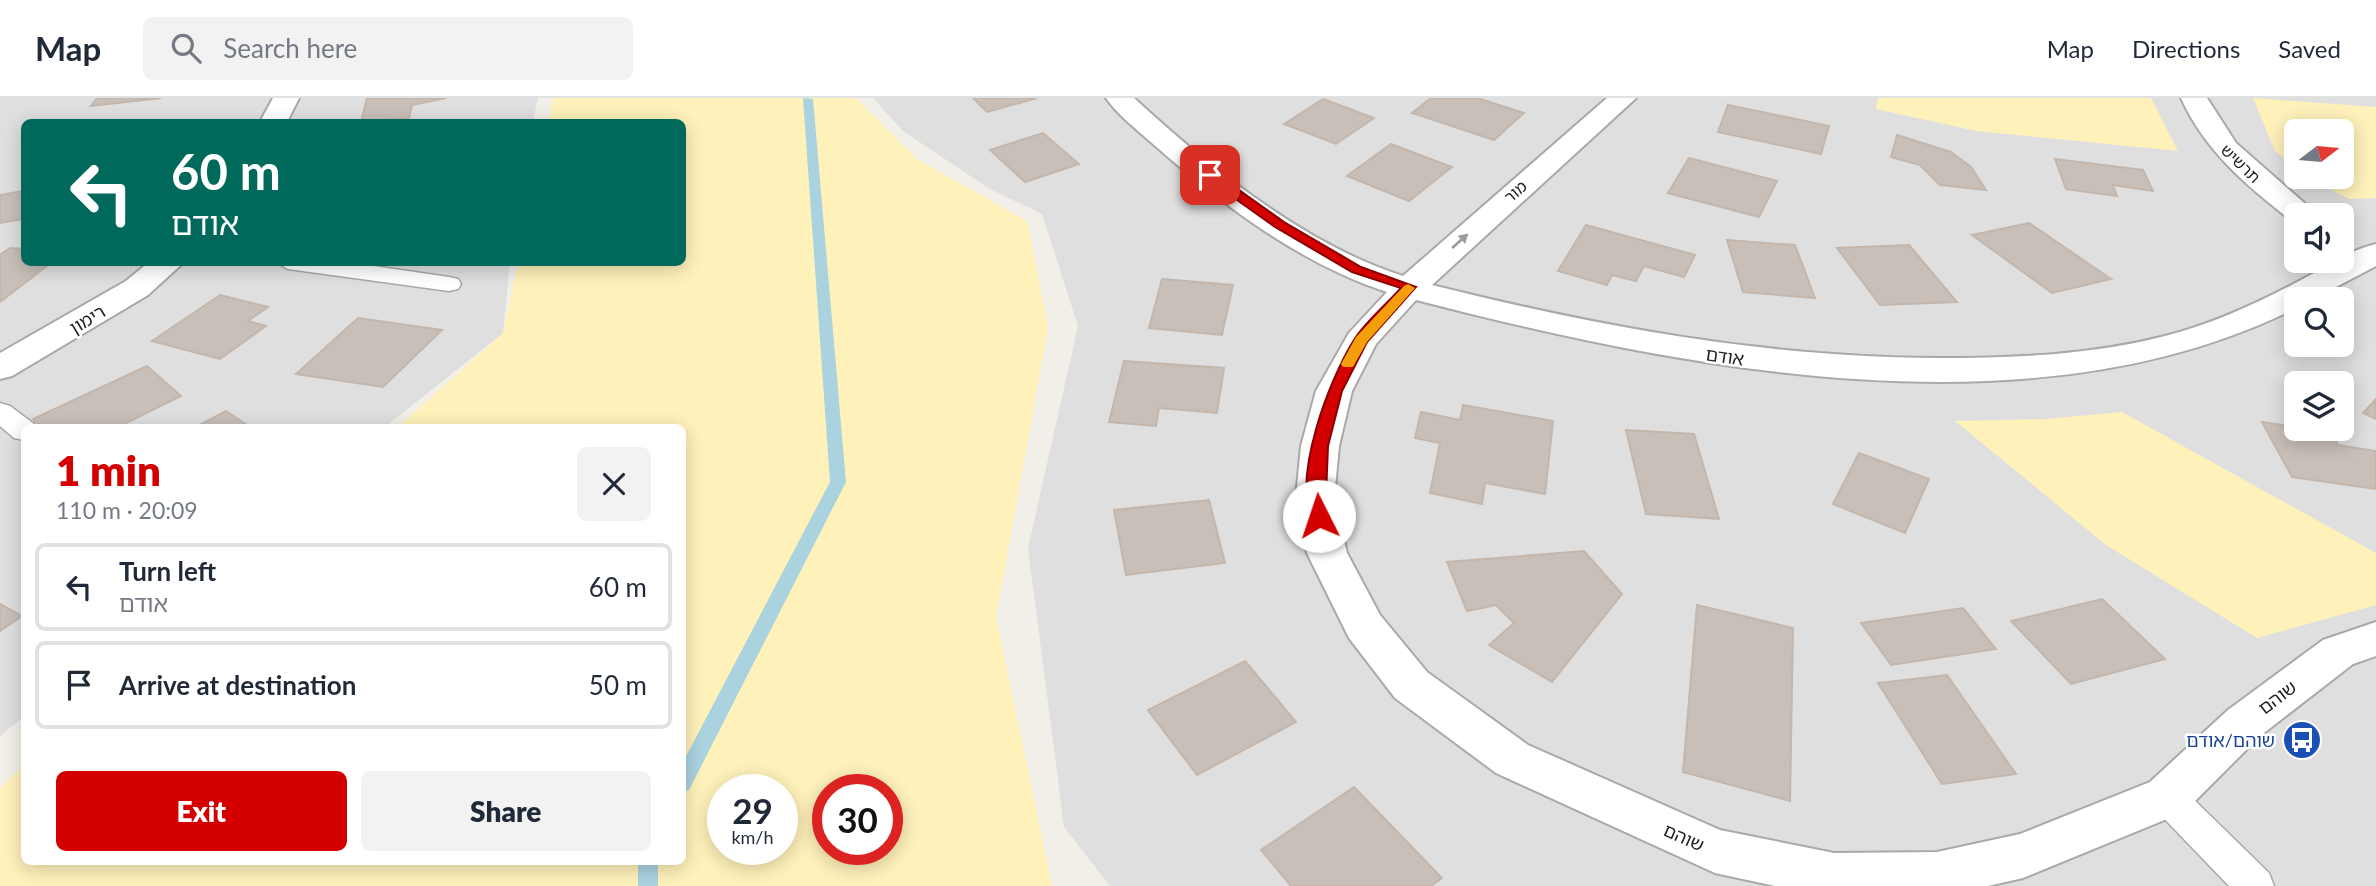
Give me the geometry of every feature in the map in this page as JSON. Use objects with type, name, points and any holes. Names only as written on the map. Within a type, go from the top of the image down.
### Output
[{"type":"street","points":[[276,119],[286,98]]},
{"type":"street","name":"אודם","points":[[1119,98],[1210,175],[1279,225],[1356,270],[1556,327],[1704,353],[1810,366],[1899,370],[2009,369],[2116,358],[2200,337],[2277,306],[2364,255]]},
{"type":"street","name":"מור","points":[[1410,287],[1623,98]]},
{"type":"street","name":"תרשיש","points":[[2194,98],[2221,144],[2259,181],[2287,203]]},
{"type":"street","name":"רימון","points":[[0,368],[126,295],[164,266]]},
{"type":"street","name":"שוהם","points":[[1410,287],[1361,340],[1334,391],[1320,446],[1315,498],[1325,542],[1364,626],[1411,685],[1512,759],[1715,851],[1834,876],[1937,875],[2023,856],[2167,797],[2244,723],[2285,691],[2338,652],[2376,639]]},
{"type":"lane","points":[[317,266],[449,284]]},
{"type":"lane","points":[[0,412],[21,429]]},
{"type":"lane","points":[[2167,797],[2255,886]]},
{"type":"shaded area","points":[[0,98],[538,98],[534,119],[21,119],[21,266],[510,266],[503,333],[389,424],[21,424],[21,718],[0,736]]},
{"type":"shaded area","points":[[873,98],[2376,98],[2376,886],[1110,886],[1064,827],[1028,548],[1078,326],[1042,214],[990,189],[903,131]]},
{"type":"sand","points":[[553,98],[856,98],[917,159],[1027,221],[1048,328],[996,617],[1052,886],[0,886],[0,789],[21,767],[21,865],[686,865],[686,424],[401,424],[503,333],[517,266],[686,266],[686,119],[549,119]]},
{"type":"sand","points":[[1878,98],[2151,98],[2178,151],[1976,131],[1876,109]]},
{"type":"sand","points":[[2253,98],[2376,107],[2376,198],[2349,199],[2330,189],[2354,189],[2354,119],[2284,119],[2284,158],[2275,151]]},
{"type":"sand","points":[[2122,412],[2376,553],[2376,605],[2257,638],[2106,545],[1955,421],[2046,419]]},
{"type":"building","points":[[97,98],[161,98],[91,106]]},
{"type":"building","points":[[367,98],[446,98],[412,105],[409,118],[362,119]]},
{"type":"building","points":[[973,98],[1037,98],[987,112]]},
{"type":"building","points":[[1431,98],[1477,98],[1524,113],[1494,140],[1412,113]]},
{"type":"building","points":[[1323,99],[1374,118],[1336,144],[1284,124]]},
{"type":"building","points":[[1728,105],[1829,126],[1821,154],[1718,132]]},
{"type":"building","points":[[1043,133],[1079,164],[1025,182],[990,150]]},
{"type":"building","points":[[1897,135],[1951,152],[1971,167],[1986,190],[1940,185],[1920,165],[1891,157]]},
{"type":"building","points":[[1391,144],[1452,167],[1409,201],[1347,176]]},
{"type":"building","points":[[1689,158],[1777,181],[1759,217],[1668,193]]},
{"type":"building","points":[[2055,159],[2143,170],[2153,191],[2113,185],[2117,196],[2066,189]]},
{"type":"building","points":[[21,192],[21,220],[0,223],[0,195]]},
{"type":"building","points":[[2029,223],[2111,279],[2052,293],[1972,235]]},
{"type":"building","points":[[1586,225],[1695,255],[1684,277],[1644,266],[1636,281],[1612,275],[1607,285],[1558,271]]},
{"type":"building","points":[[1727,240],[1795,245],[1815,298],[1743,292]]},
{"type":"building","points":[[1909,245],[1957,302],[1880,305],[1837,248]]},
{"type":"building","points":[[10,248],[21,249],[21,266],[47,266],[0,302],[0,255]]},
{"type":"building","points":[[1162,279],[1233,285],[1222,335],[1149,328]]},
{"type":"building","points":[[220,295],[268,307],[248,321],[266,326],[220,359],[152,341]]},
{"type":"building","points":[[358,318],[442,330],[383,387],[296,374]]},
{"type":"building","points":[[1124,361],[1224,368],[1217,413],[1159,408],[1156,426],[1109,422]]},
{"type":"building","points":[[147,366],[181,396],[124,424],[39,424],[33,419]]},
{"type":"building","points":[[2376,399],[2376,419],[2363,413]]},
{"type":"building","points":[[1463,405],[1553,421],[1545,494],[1485,483],[1482,504],[1430,493],[1440,443],[1415,438],[1421,412],[1460,420]]},
{"type":"building","points":[[226,411],[246,424],[202,424]]},
{"type":"building","points":[[2262,422],[2284,425],[2284,441],[2336,441],[2338,445],[2376,451],[2376,489],[2292,477]]},
{"type":"building","points":[[1626,430],[1694,434],[1719,519],[1646,514]]},
{"type":"building","points":[[1859,453],[1929,479],[1905,533],[1833,504]]},
{"type":"building","points":[[1209,500],[1225,563],[1126,575],[1114,510]]},
{"type":"building","points":[[1584,551],[1622,594],[1552,682],[1489,645],[1514,623],[1496,605],[1467,611],[1447,562]]},
{"type":"building","points":[[2102,599],[2165,659],[2071,684],[2011,621]]},
{"type":"building","points":[[0,604],[21,617],[0,631]]},
{"type":"building","points":[[1697,605],[1793,628],[1790,801],[1683,772]]},
{"type":"building","points":[[1963,608],[1996,649],[1891,665],[1861,623]]},
{"type":"building","points":[[1245,661],[1296,722],[1197,775],[1148,710]]},
{"type":"building","points":[[1947,675],[2016,774],[1942,784],[1878,683]]},
{"type":"building","points":[[1354,787],[1442,878],[1431,886],[1291,886],[1261,850]]},
{"type":"waterway","points":[[686,776],[838,482],[808,99]]},
{"type":"waterway","points":[[648,865],[648,886]]},
{"type":"slow traffic","points":[[1348,364],[1361,340],[1408,288]]},
{"type":"place","name":"שוהם/אודם","points":[[2302,740]]},
{"type":"route","points":[[1210,175],[1279,225],[1356,270],[1410,287],[1361,340],[1334,391],[1320,446],[1315,498],[1319,516]]}]
